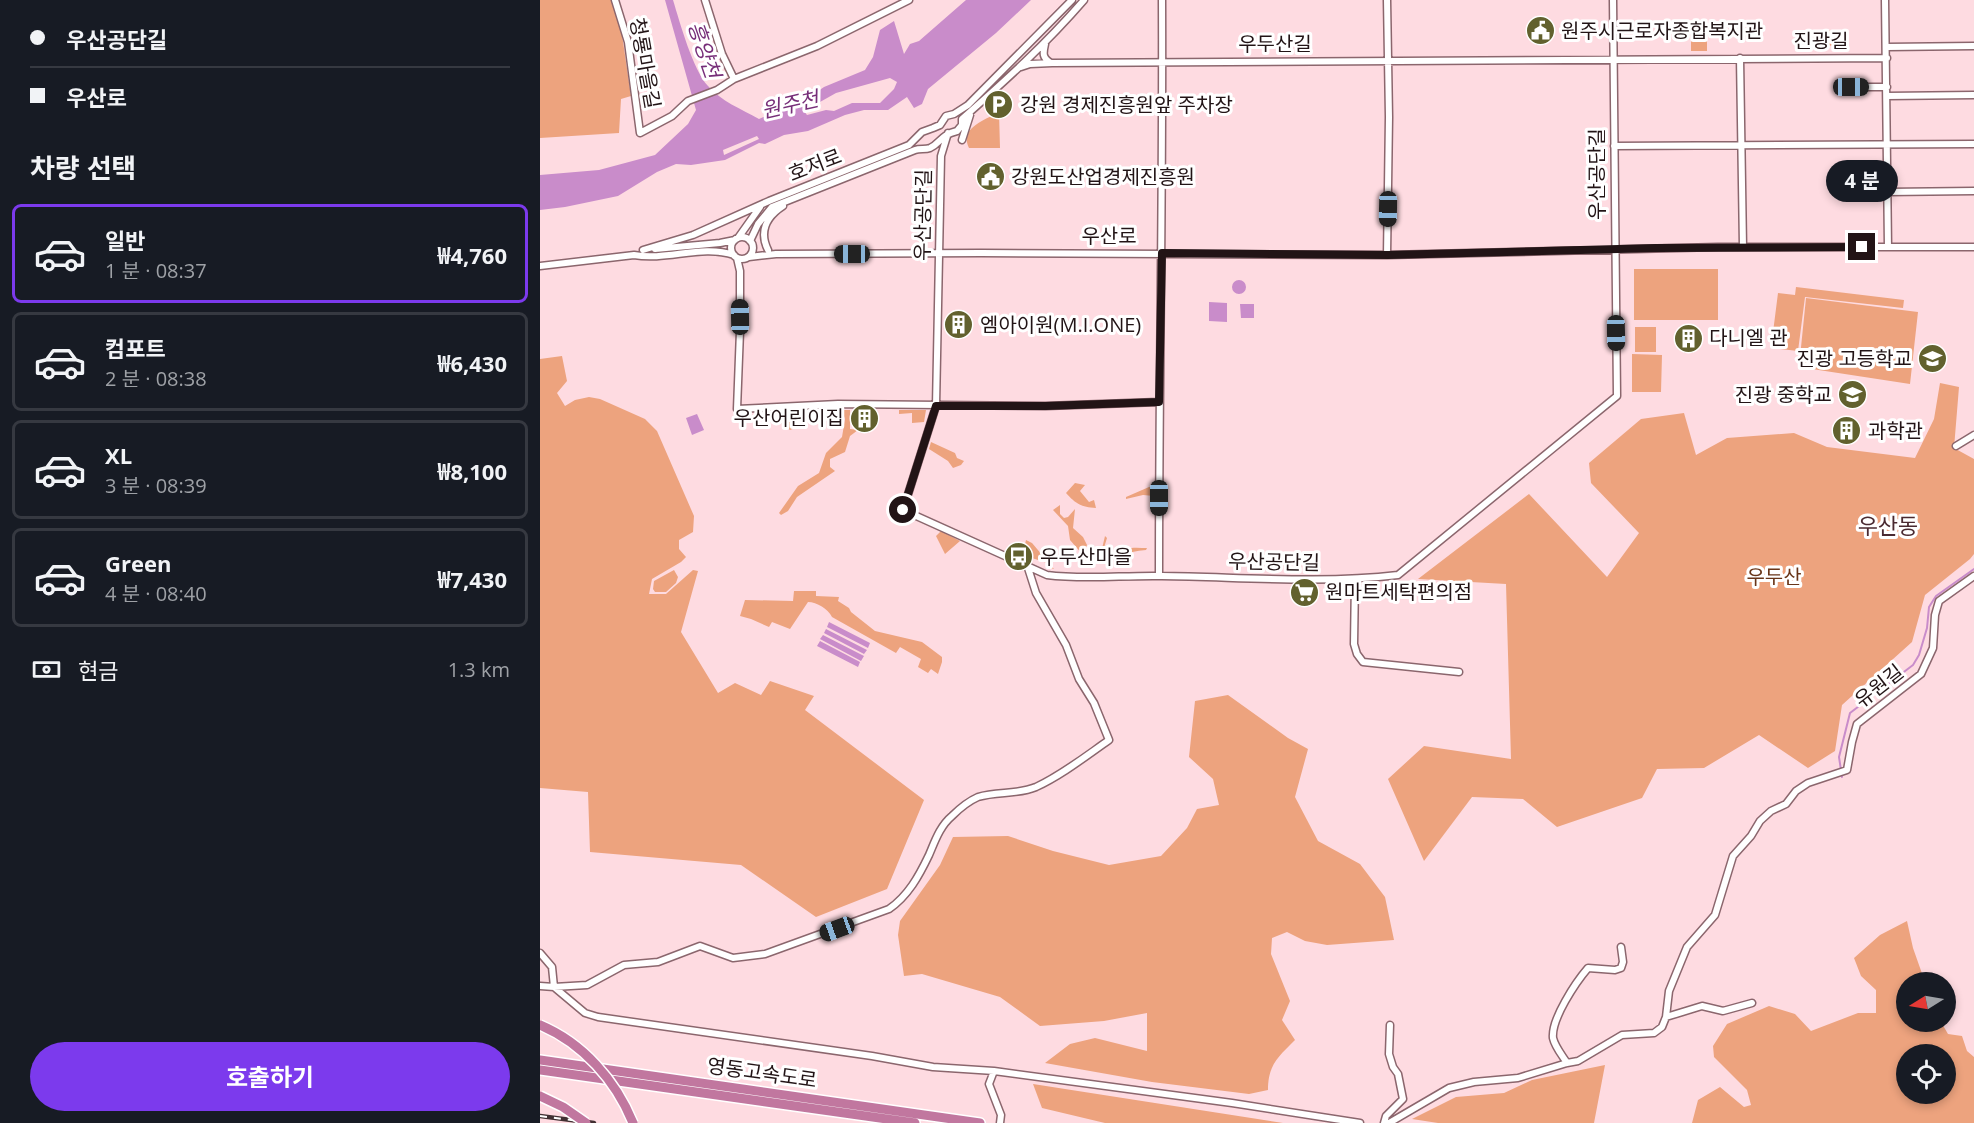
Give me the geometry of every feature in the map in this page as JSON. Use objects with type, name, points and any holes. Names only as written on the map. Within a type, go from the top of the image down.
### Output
[{"type":"highway","points":[[540,1025],[568,1041],[590,1059],[625,1104],[633,1123]]},
{"type":"highway","name":"영동고속도로","points":[[540,1060],[980,1123]]},
{"type":"highway","name":"영동고속도로","points":[[540,1070],[915,1123]]},
{"type":"highway","points":[[540,1096],[563,1107],[586,1123]]},
{"type":"street","name":"청룡마을길","points":[[615,0],[628,42],[640,133],[672,116],[688,101],[717,90],[734,79]]},
{"type":"street","points":[[705,0],[722,54],[734,79],[818,46],[909,0]]},
{"type":"street","name":"호저로","points":[[643,250],[693,235],[762,204],[909,145],[922,132],[940,125],[946,116],[954,114],[986,88],[1072,0]]},
{"type":"street","points":[[971,111],[962,140],[962,119],[971,111],[1021,67],[1034,55],[1084,0]]},
{"type":"street","points":[[1159,576],[1162,0]]},
{"type":"street","points":[[1387,0],[1388,255]]},
{"type":"street","name":"우산공단길","points":[[948,133],[941,156],[936,406],[903,510],[1047,575],[1355,580],[1398,575],[1617,396],[1613,0]]},
{"type":"street","points":[[1885,0],[1888,247]]},
{"type":"street","points":[[1045,44],[1043,55],[1052,63]]},
{"type":"street","points":[[1887,47],[1974,46]]},
{"type":"street","points":[[1027,47],[1034,55]]},
{"type":"street","points":[[1740,58],[1743,247]]},
{"type":"street","name":"진광길","points":[[1612,60],[1887,58]]},
{"type":"street","points":[[1388,60],[1612,60]]},
{"type":"street","name":"우두산길","points":[[1021,67],[1030,64],[1052,63],[1388,60]]},
{"type":"street","points":[[1851,87],[1887,87]]},
{"type":"street","points":[[1887,96],[1974,95]]},
{"type":"street","points":[[954,114],[962,119]]},
{"type":"street","points":[[941,156],[933,147],[948,133],[961,128]]},
{"type":"street","points":[[917,138],[920,148]]},
{"type":"street","points":[[1614,146],[1974,144]]},
{"type":"street","name":"호저로","points":[[794,198],[920,148],[933,147]]},
{"type":"street","points":[[1887,192],[1974,191]]},
{"type":"street","points":[[794,198],[772,207],[758,224],[751,242],[753,250],[742,264],[738,410],[838,404],[1046,406],[1159,402]]},
{"type":"street","points":[[768,250],[764,242],[764,225],[770,216],[794,198]]},
{"type":"street","points":[[740,272],[731,246],[762,204]]},
{"type":"street","points":[[634,255],[643,250],[720,243],[744,237],[776,255]]},
{"type":"street","name":"우산로","points":[[747,258],[776,255],[939,253],[1388,255],[1743,247],[1974,246]]},
{"type":"street","points":[[540,266],[634,255],[646,257],[711,251],[747,258]]},
{"type":"street","points":[[1956,446],[1974,435]]},
{"type":"street","points":[[540,986],[587,985],[624,965],[658,962],[700,946],[733,958],[765,954],[889,909],[901,901],[915,881],[937,835],[950,818],[963,807],[976,798],[992,794],[1014,793],[1035,787],[1056,776],[1109,740],[1094,703],[1079,679],[1066,645],[1036,593],[1028,568]]},
{"type":"street","name":"유원길","points":[[1666,1017],[1669,991],[1687,947],[1714,915],[1733,856],[1751,836],[1760,821],[1771,811],[1786,804],[1796,791],[1808,783],[1843,771],[1857,724],[1921,674],[1933,648],[1935,615],[1939,601],[1974,576]]},
{"type":"street","points":[[1355,580],[1354,644],[1363,662],[1459,672]]},
{"type":"street","points":[[1567,1063],[1555,1044],[1553,1035],[1568,994],[1588,968],[1615,970],[1621,968],[1623,962],[1621,946]]},
{"type":"street","points":[[540,953],[552,967],[554,987],[585,1013],[598,1017],[872,1056],[933,1067],[994,1071],[1360,1123]]},
{"type":"street","points":[[1389,1123],[1449,1088],[1474,1082],[1518,1078],[1578,1061],[1622,1035],[1654,1033],[1662,1027],[1666,1017],[1702,1006],[1723,1011],[1752,1004]]},
{"type":"street","points":[[1384,1123],[1386,1116],[1403,1099],[1398,1074],[1389,1054],[1390,1025]]},
{"type":"street","points":[[994,1071],[989,1084],[1001,1115],[1000,1123]]},
{"type":"green space","points":[[540,0],[612,0],[621,28],[631,96],[621,99],[619,133],[540,138]]},
{"type":"green space","points":[[1813,30],[1838,30],[1839,45],[1813,47]]},
{"type":"green space","points":[[1691,33],[1707,33],[1707,51],[1691,51]]},
{"type":"green space","points":[[999,112],[1000,148],[969,148],[967,141],[970,130]]},
{"type":"green space","points":[[1634,269],[1718,269],[1718,320],[1634,320]]},
{"type":"green space","points":[[1796,287],[1904,300],[1903,308],[1805,297],[1798,351],[1771,348],[1778,293],[1795,295]]},
{"type":"green space","points":[[1806,298],[1918,312],[1910,384],[1799,367]]},
{"type":"green space","points":[[1635,327],[1656,327],[1656,352],[1635,352]]},
{"type":"green space","points":[[1632,354],[1662,355],[1661,392],[1632,392]]},
{"type":"green space","points":[[562,356],[567,381],[557,393],[565,406],[575,400],[589,397],[600,399],[645,419],[657,431],[694,516],[693,532],[679,540],[679,549],[686,557],[652,579],[649,594],[666,594],[693,570],[698,571],[681,632],[718,693],[735,683],[761,695],[770,681],[814,696],[805,710],[924,800],[887,889],[816,917],[741,865],[590,852],[588,792],[540,788],[540,359]]},
{"type":"green space","name":"우두산","points":[[1940,383],[1959,387],[1954,448],[1974,459],[1974,554],[1925,595],[1912,642],[1842,705],[1835,751],[1808,768],[1759,735],[1704,768],[1657,769],[1642,798],[1557,827],[1523,799],[1472,797],[1424,861],[1388,779],[1424,746],[1511,759],[1506,584],[1418,579],[1529,494],[1607,577],[1639,533],[1591,483],[1589,463],[1641,419],[1684,413],[1696,455],[1727,438],[1794,433],[1827,447],[1915,458],[1934,419]]},
{"type":"green space","points":[[842,410],[850,410],[850,429],[858,430],[850,436],[845,452],[830,459],[830,467],[835,471],[797,497],[788,511],[781,515],[779,513],[798,486],[819,473],[826,453],[842,437],[845,419]]},
{"type":"green space","points":[[899,410],[926,410],[924,422],[912,423],[912,413],[899,414]]},
{"type":"green space","points":[[766,411],[808,411],[795,428],[790,430]]},
{"type":"green space","points":[[931,442],[955,453],[957,458],[964,461],[953,468],[948,461],[929,449]]},
{"type":"green space","points":[[1075,483],[1085,485],[1080,491],[1089,502],[1094,500],[1096,508],[1079,504],[1066,493]]},
{"type":"green space","points":[[1149,487],[1154,488],[1154,496],[1143,495],[1126,499],[1126,497]]},
{"type":"green space","points":[[1060,505],[1060,514],[1064,518],[1075,509],[1073,528],[1083,537],[1087,545],[1083,555],[1070,540],[1068,526],[1053,510]]},
{"type":"green space","points":[[941,531],[960,541],[945,554],[936,536]]},
{"type":"green space","points":[[1105,536],[1107,538],[1103,551],[1111,554],[1129,548],[1147,548],[1110,557],[1086,558],[1089,551],[1100,557]]},
{"type":"green space","points":[[1026,540],[1032,543],[1054,569],[1047,567],[1047,563],[1032,558],[1030,561],[1028,559],[1025,551]]},
{"type":"green space","points":[[674,570],[678,577],[676,583],[666,592],[655,592],[654,581]]},
{"type":"green space","points":[[794,591],[816,591],[816,596],[839,597],[838,601],[875,631],[922,642],[942,657],[938,674],[931,669],[928,673],[918,667],[921,659],[900,647],[896,653],[832,617],[815,603],[808,602],[790,629],[772,622],[769,627],[740,616],[745,600],[793,601]]},
{"type":"green space","points":[[1228,695],[1288,738],[1308,749],[1295,797],[1318,841],[1360,864],[1385,897],[1394,940],[1327,945],[1305,941],[1287,932],[1272,938],[1271,954],[1290,1001],[1282,1020],[1295,1040],[1275,1062],[1268,1081],[1268,1090],[1249,1094],[1152,1082],[1045,1063],[1070,1044],[1095,1038],[1147,1051],[1147,1013],[1104,1021],[1040,1026],[1000,997],[922,974],[904,976],[898,935],[900,921],[940,865],[953,837],[1008,836],[1053,851],[1109,865],[1161,856],[1187,828],[1197,809],[1219,805],[1213,779],[1189,757],[1195,701]]},
{"type":"green space","points":[[1907,921],[1921,972],[1896,972],[1896,1032],[1947,1032],[1962,1036],[1967,1051],[1974,1057],[1974,1123],[1692,1123],[1698,1100],[1720,1087],[1744,1107],[1751,1105],[1747,1090],[1714,1057],[1713,1046],[1727,1024],[1769,1006],[1795,1014],[1811,1031],[1858,1013],[1876,1013],[1876,990],[1861,976],[1854,958],[1880,935]]},
{"type":"green space","points":[[1605,1065],[1594,1123],[1438,1123],[1412,1119],[1456,1097],[1504,1093],[1532,1080]]},
{"type":"green space","points":[[1033,1084],[1283,1123],[1105,1123],[1042,1108]]},
{"type":"shaded area","points":[[665,0],[673,0],[692,58],[702,79],[725,100],[759,119],[865,70],[873,57],[880,30],[894,21],[904,54],[910,44],[919,41],[966,0],[1031,0],[996,33],[928,89],[922,104],[914,108],[907,97],[888,110],[864,110],[845,115],[808,131],[784,135],[765,144],[759,143],[725,160],[691,165],[676,164],[657,172],[618,196],[540,210],[540,175],[599,170],[655,155],[688,124],[696,110]],"holes":[[[890,78],[897,82],[894,89],[880,103],[852,103],[834,111],[826,110],[807,115],[804,111],[836,93]],[[757,136],[759,139],[724,155],[723,150]]]},
{"type":"shaded area","points":[[1239,280],[1244,282],[1246,287],[1244,292],[1239,294],[1234,292],[1232,287],[1234,282]]},
{"type":"shaded area","points":[[1209,302],[1227,303],[1227,322],[1209,321]]},
{"type":"shaded area","points":[[1240,304],[1254,304],[1254,318],[1241,318]]},
{"type":"shaded area","points":[[697,414],[704,430],[692,435],[686,418]]},
{"type":"shaded area","points":[[829,622],[870,643],[868,648],[827,627]]},
{"type":"shaded area","points":[[826,629],[867,650],[864,654],[824,633]]},
{"type":"shaded area","points":[[823,635],[864,656],[861,661],[820,639]]},
{"type":"shaded area","points":[[820,641],[860,662],[858,667],[817,646]]},
{"type":"waterway","points":[[1842,777],[1839,757],[1850,713],[1913,665],[1919,655],[1927,628],[1929,607],[1936,596],[1974,569]]},
{"type":"railway","points":[[540,1116],[594,1123]]},
{"type":"place","name":"원주시근로자종합복지관","points":[[1540,31]]},
{"type":"place","name":"강원 경제진흥원앞 주차장","points":[[999,105]]},
{"type":"place","name":"강원도산업경제진흥원","points":[[990,177]]},
{"type":"place","name":"엠아이원(M.I.ONE)","points":[[959,325]]},
{"type":"place","name":"다니엘 관","points":[[1688,338]]},
{"type":"place","name":"진광 고등학교","points":[[1933,359]]},
{"type":"place","name":"진광 중학교","points":[[1853,395]]},
{"type":"place","name":"우산어린이집","points":[[865,418]]},
{"type":"place","name":"과학관","points":[[1847,431]]},
{"type":"place","name":"우두산마을","points":[[1019,557]]},
{"type":"place","name":"원마트세탁편의점","points":[[1304,592]]},
{"type":"district","name":"우산동","points":[[1888,526]]},
{"type":"route","points":[[903,510],[936,406],[1046,406],[1159,402],[1162,253],[1388,255],[1656,248],[1862,247]]},
{"type":"water label","name":"흥양천","points":[[704,50]]},
{"type":"water label","name":"원주천","points":[[790,105]]}]
